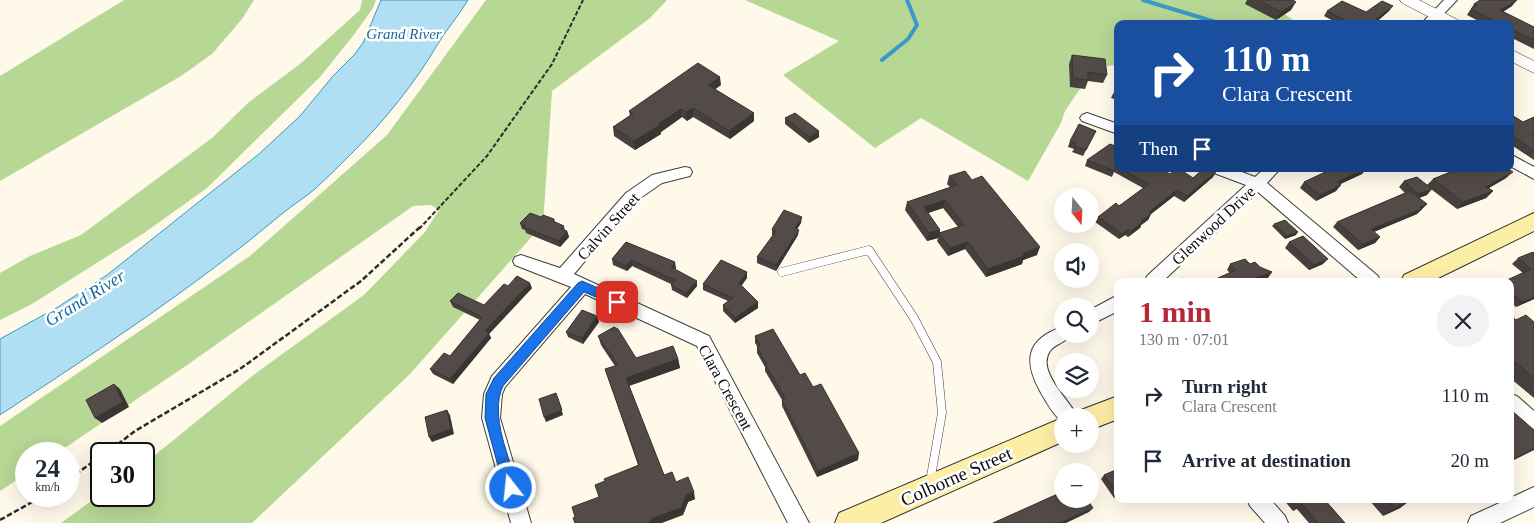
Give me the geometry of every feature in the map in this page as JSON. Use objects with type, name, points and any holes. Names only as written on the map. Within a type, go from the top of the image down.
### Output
[{"type":"main road","points":[[1418,278],[1534,221]]},
{"type":"main road","points":[[1099,414],[1114,409]]},
{"type":"main road","name":"Colborne Street","points":[[849,523],[1054,433]]},
{"type":"street","points":[[1407,0],[1432,19],[1451,0]]},
{"type":"street","points":[[1514,56],[1534,68]]},
{"type":"street","points":[[1087,118],[1114,128]]},
{"type":"street","points":[[1514,162],[1534,174]]},
{"type":"street","name":"Calvin Street","points":[[563,276],[631,197],[657,179],[685,172]]},
{"type":"street","points":[[1227,172],[1258,184],[1368,278]]},
{"type":"street","name":"Glenwood Drive","points":[[1156,278],[1270,172]]},
{"type":"street","name":"Clara Crescent","points":[[521,261],[563,276],[703,341],[799,523]]},
{"type":"street","points":[[521,523],[491,418],[493,394],[498,382],[582,286]]},
{"type":"street","points":[[1099,313],[1114,304]]},
{"type":"street","points":[[1054,338],[1048,341],[1038,358],[1040,371],[1048,389],[1062,408]]},
{"type":"street","points":[[1514,406],[1534,423]]},
{"type":"street","points":[[1478,523],[1534,497]]},
{"type":"street","points":[[1260,503],[1278,523]]},
{"type":"lane","points":[[782,272],[869,250],[914,318],[937,362],[942,412],[929,488]]},
{"type":"path","points":[[121,442],[240,369],[361,282],[407,241],[487,156],[552,64],[583,0]]},
{"type":"path","points":[[0,520],[23,507]]},
{"type":"green space","points":[[124,0],[254,0],[242,19],[212,54],[181,76],[0,181],[0,76]]},
{"type":"green space","points":[[362,0],[376,0],[373,8],[353,36],[320,77],[207,188],[144,233],[32,304],[0,320],[0,273],[30,256],[81,235],[212,138],[249,102],[300,64],[360,10]]},
{"type":"green space","points":[[486,0],[667,0],[650,18],[552,91],[543,224],[410,374],[252,523],[61,523],[90,502],[90,507],[155,507],[155,455],[256,373],[364,295],[425,232],[439,210],[431,205],[413,206],[190,363],[74,442],[15,442],[15,481],[0,491],[0,426],[250,256],[387,135]]},
{"type":"green space","points":[[745,0],[1264,0],[1293,20],[1114,20],[1114,65],[1099,67],[1086,80],[1065,111],[1061,123],[1028,181],[921,118],[875,148],[783,75],[839,41]]},
{"type":"water","name":"Grand River","points":[[381,0],[468,0],[418,75],[388,114],[366,139],[316,188],[180,293],[109,343],[0,415],[0,339],[58,307],[107,275],[259,154],[300,116],[333,76],[354,55],[363,43]]},
{"type":"building","points":[[1258,0],[1293,0],[1296,2],[1281,12]]},
{"type":"building","points":[[1480,0],[1517,0],[1500,10],[1534,27],[1534,40],[1514,31],[1514,20],[1492,20],[1471,9],[1477,5],[1474,4]]},
{"type":"building","points":[[1342,1],[1366,12],[1382,1],[1393,6],[1375,20],[1345,20],[1327,11]]},
{"type":"building","points":[[1072,55],[1105,59],[1107,75],[1088,72],[1088,80],[1073,78]]},
{"type":"building","points":[[698,63],[720,77],[708,85],[754,113],[729,131],[693,108],[686,112],[681,109],[634,141],[613,127],[633,114],[629,111]]},
{"type":"building","points":[[795,113],[819,131],[810,137],[785,118]]},
{"type":"building","points":[[1514,116],[1523,122],[1534,117],[1534,133],[1532,134],[1534,136],[1534,151],[1514,137]]},
{"type":"building","points":[[1079,124],[1096,131],[1086,150],[1075,146],[1076,143],[1070,141]]},
{"type":"building","points":[[1110,144],[1114,146],[1114,171],[1087,160]]},
{"type":"building","points":[[965,171],[972,180],[982,176],[1040,247],[1022,254],[1024,256],[988,269],[968,242],[950,248],[939,233],[964,225],[945,200],[924,207],[940,230],[929,233],[907,202],[957,185],[949,176]]},
{"type":"building","points":[[1127,172],[1166,172],[1170,174],[1172,172],[1184,172],[1193,178],[1200,172],[1216,172],[1187,196],[1177,190],[1149,212],[1151,214],[1141,221],[1143,222],[1131,231],[1128,229],[1122,234],[1099,218],[1116,203],[1119,206],[1149,184]]},
{"type":"building","points":[[1326,172],[1359,172],[1337,182],[1341,185],[1320,195],[1304,182]]},
{"type":"building","points":[[1451,172],[1513,172],[1486,187],[1493,191],[1463,202],[1433,179]]},
{"type":"building","points":[[1417,177],[1432,189],[1418,194],[1404,181]]},
{"type":"building","points":[[1410,191],[1427,204],[1420,207],[1422,209],[1371,229],[1380,237],[1363,244],[1337,222]]},
{"type":"building","points":[[784,210],[802,217],[795,228],[799,230],[776,265],[757,257],[776,231],[772,229]]},
{"type":"building","points":[[530,213],[554,219],[553,221],[564,226],[561,229],[567,231],[559,241],[524,227],[520,223]]},
{"type":"building","points":[[1285,220],[1298,232],[1287,236],[1274,224]]},
{"type":"building","points":[[1303,236],[1328,259],[1314,265],[1289,242]]},
{"type":"building","points":[[626,242],[675,262],[671,267],[697,281],[686,293],[671,285],[675,280],[631,260],[626,266],[612,259]]},
{"type":"building","points":[[1534,253],[1534,297],[1523,302],[1514,295],[1514,278],[1512,278],[1531,269],[1518,258]]},
{"type":"building","points":[[1245,259],[1250,264],[1255,262],[1260,267],[1272,272],[1256,278],[1218,278],[1236,270],[1230,264]]},
{"type":"building","points":[[721,260],[747,272],[739,283],[758,302],[735,318],[723,305],[733,298],[703,284]]},
{"type":"building","points":[[517,276],[530,283],[485,331],[489,333],[450,379],[430,369],[444,353],[450,356],[482,317],[450,301],[458,293],[484,305],[504,284],[508,286]]},
{"type":"building","points":[[582,310],[597,316],[582,338],[566,332]]},
{"type":"building","points":[[1526,315],[1534,322],[1534,378],[1514,361],[1514,318],[1516,320]]},
{"type":"building","points":[[614,327],[618,329],[636,358],[673,346],[678,359],[626,378],[664,475],[672,472],[676,482],[688,477],[694,492],[687,494],[681,508],[651,519],[652,521],[648,523],[575,523],[572,507],[599,497],[595,485],[605,481],[604,479],[639,465],[605,369],[618,365],[598,336]]},
{"type":"building","points":[[773,329],[800,375],[805,373],[813,387],[821,384],[859,453],[818,471],[782,400],[785,398],[757,346],[760,345],[755,336]]},
{"type":"building","points":[[114,384],[123,402],[95,418],[86,400]]},
{"type":"building","points":[[556,393],[562,410],[544,417],[539,399]]},
{"type":"building","points":[[447,410],[451,429],[429,437],[425,417]]},
{"type":"building","points":[[1514,412],[1534,430],[1534,448],[1514,459]]},
{"type":"building","points":[[1114,471],[1114,489],[1104,475]]},
{"type":"building","points":[[1054,496],[1054,508],[1093,508],[1059,523],[993,523]]},
{"type":"building","points":[[1296,503],[1328,503],[1345,523],[1318,523],[1302,504],[1299,506]]},
{"type":"building","points":[[1391,503],[1405,503],[1395,508]]},
{"type":"waterway","points":[[882,60],[908,39],[917,25],[907,0]]},
{"type":"waterway","points":[[1143,0],[1209,20]]},
{"type":"route","points":[[511,488],[491,418],[493,394],[498,382],[582,286],[617,302]]}]
